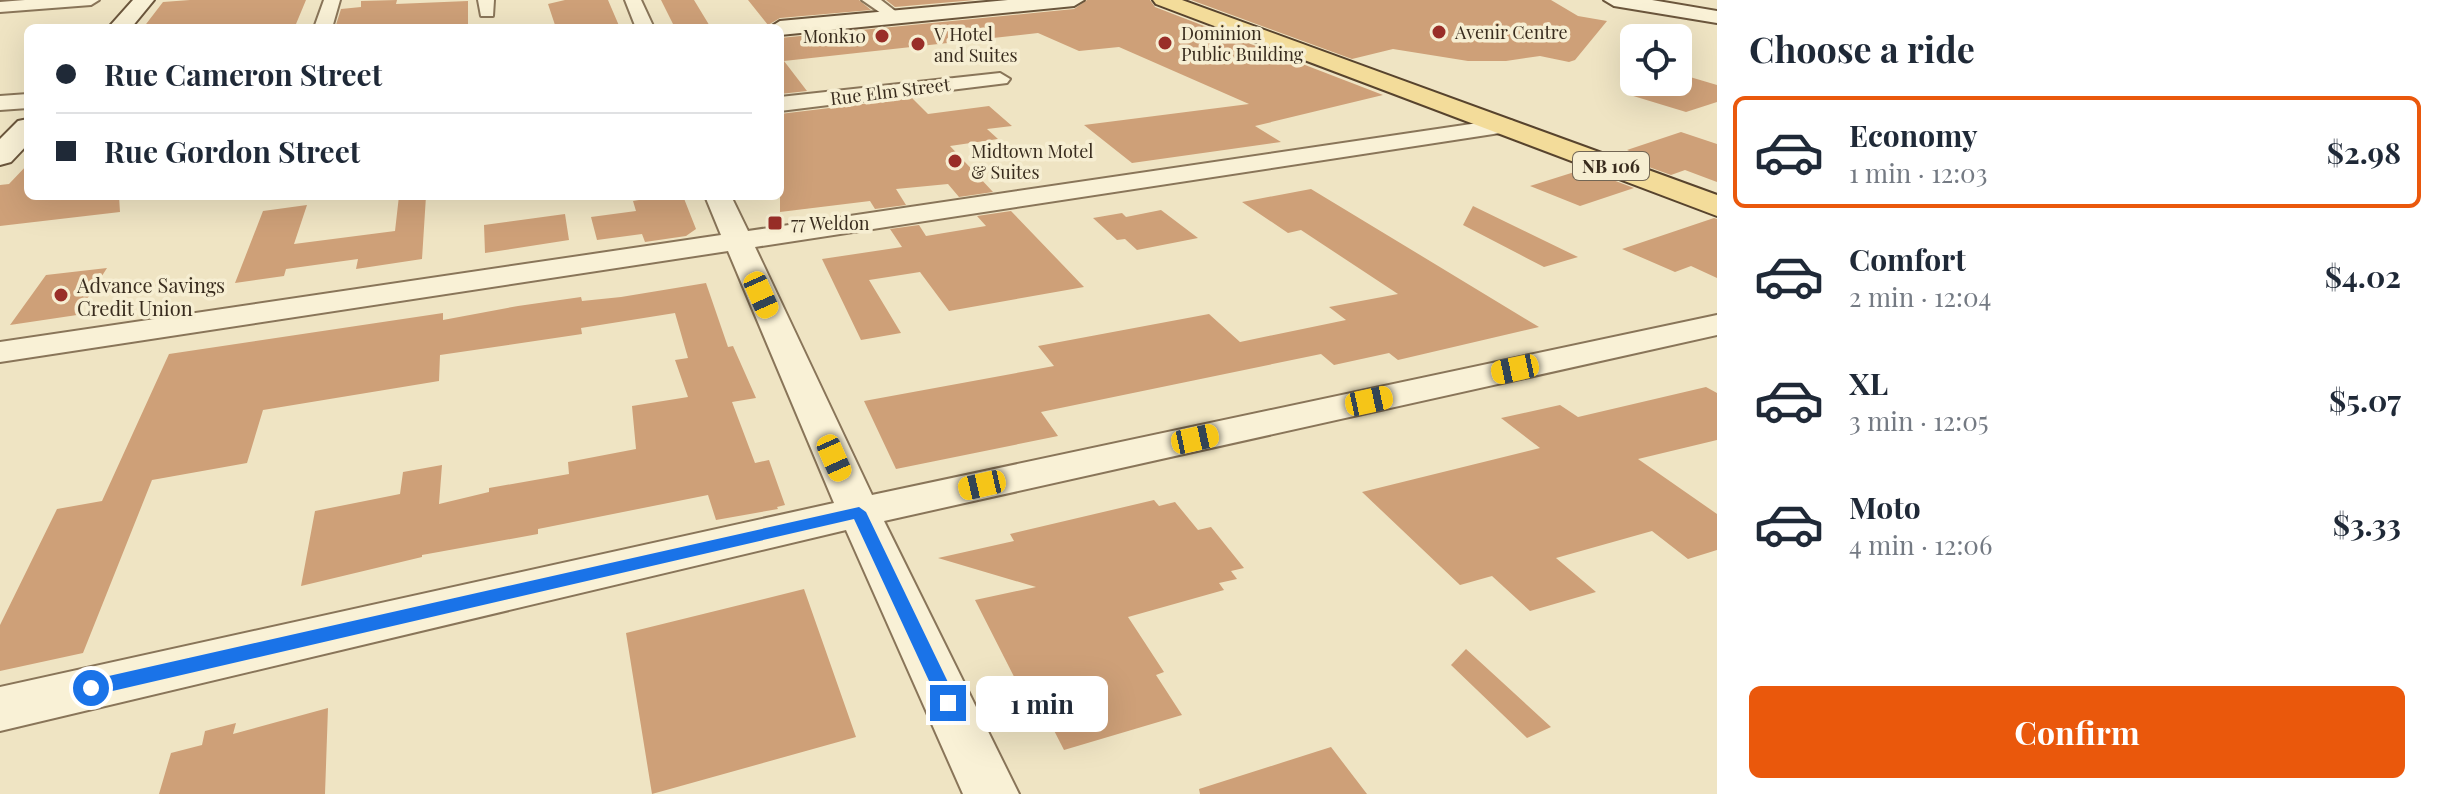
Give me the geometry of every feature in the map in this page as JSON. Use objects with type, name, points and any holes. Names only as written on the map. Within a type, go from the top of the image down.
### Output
[{"type":"main road","name":"NB 106","points":[[1163,0],[1717,206]]},
{"type":"street","points":[[0,7],[91,0]]},
{"type":"street","points":[[123,24],[144,0]]},
{"type":"street","points":[[324,24],[332,0]]},
{"type":"street","points":[[633,0],[643,24]]},
{"type":"street","points":[[870,0],[894,17]]},
{"type":"street","points":[[784,28],[1074,0]]},
{"type":"street","points":[[1614,0],[1717,17]]},
{"type":"street","name":"Rue Elm Street","points":[[784,104],[1000,79]]},
{"type":"street","points":[[0,103],[24,101]]},
{"type":"street","points":[[0,352],[1505,126]]},
{"type":"street","points":[[0,156],[24,131]]},
{"type":"street","points":[[720,200],[859,512],[991,794]]},
{"type":"street","points":[[0,709],[859,512],[1717,325]]},
{"type":"building","points":[[306,0],[296,24],[146,24],[163,2]]},
{"type":"building","points":[[397,0],[396,4],[468,1],[468,24],[336,24],[341,9],[361,7],[361,1]]},
{"type":"building","points":[[565,0],[608,0],[618,24],[555,24],[548,4]]},
{"type":"building","points":[[661,0],[694,0],[709,24],[673,24]]},
{"type":"building","points":[[748,0],[859,0],[871,10],[780,18],[767,24]]},
{"type":"building","points":[[886,0],[975,0],[895,7]]},
{"type":"building","points":[[1087,0],[1150,0],[1155,7],[1383,95],[1255,126],[1281,142],[1132,163],[1084,125],[1249,104],[1119,47],[1079,51],[1038,33],[784,61],[784,38],[1074,9]]},
{"type":"building","name":"Avenir Centre","points":[[1191,0],[1551,0],[1578,16],[1607,21],[1575,60],[1569,62],[1540,56],[1506,61],[1468,61],[1393,49],[1352,59]]},
{"type":"building","points":[[784,61],[807,91],[784,94]]},
{"type":"building","points":[[1692,78],[1717,85],[1717,102],[1686,112],[1633,96],[1692,96]]},
{"type":"building","points":[[912,98],[928,114],[989,106],[1012,126],[987,129],[998,139],[950,146],[993,192],[959,197],[948,184],[896,189],[906,205],[875,209],[870,201],[780,212],[780,200],[784,200],[784,114]]},
{"type":"building","points":[[1681,132],[1717,144],[1717,182],[1685,170],[1671,175],[1621,157],[1634,153],[1627,150]]},
{"type":"building","points":[[24,168],[24,200],[119,200],[120,212],[0,226],[0,185],[9,184]]},
{"type":"building","points":[[1584,169],[1634,188],[1580,206],[1530,186]]},
{"type":"building","points":[[1311,189],[1539,327],[1398,360],[1389,353],[1334,365],[1321,354],[1041,412],[1058,436],[896,469],[864,401],[1054,366],[1038,346],[1209,314],[1240,342],[1346,320],[1329,307],[1398,294],[1301,230],[1288,233],[1242,202]]},
{"type":"building","points":[[399,200],[426,200],[422,259],[356,269],[358,259],[286,269],[284,276],[235,283],[263,211],[307,205],[294,244],[395,231]]},
{"type":"building","points":[[685,200],[696,229],[686,236],[645,242],[642,234],[597,240],[591,217],[636,211],[633,201]]},
{"type":"building","points":[[1473,206],[1578,257],[1544,267],[1463,225]]},
{"type":"building","points":[[1161,210],[1198,238],[1137,250],[1125,239],[1117,240],[1093,218],[1122,213],[1126,217]]},
{"type":"building","points":[[1011,211],[1084,287],[949,311],[920,272],[869,280],[901,333],[861,340],[822,259],[902,247],[890,229],[919,225],[926,236],[986,226],[977,216]]},
{"type":"building","points":[[565,214],[569,240],[485,253],[484,225]]},
{"type":"building","points":[[1717,219],[1717,278],[1691,266],[1675,272],[1622,249]]},
{"type":"building","name":"Advance Savings Credit Union","points":[[107,268],[77,315],[10,325],[46,275]]},
{"type":"building","points":[[706,283],[728,347],[733,346],[756,398],[732,402],[755,463],[769,460],[785,505],[778,509],[716,520],[708,495],[538,529],[538,534],[422,555],[301,586],[315,511],[400,494],[403,472],[442,465],[439,504],[489,492],[489,488],[569,474],[568,462],[636,449],[632,406],[688,397],[675,360],[688,358],[675,313],[581,328],[582,334],[440,355],[439,381],[263,410],[247,463],[152,480],[83,653],[0,671],[0,625],[57,509],[102,501],[169,354],[443,313],[443,320],[581,297],[582,301],[621,297]]},
{"type":"building","points":[[1706,387],[1717,393],[1717,440],[1638,459],[1717,514],[1717,550],[1688,559],[1652,531],[1556,558],[1596,592],[1530,611],[1492,576],[1460,585],[1362,492],[1540,448],[1501,418],[1560,405],[1578,417]]},
{"type":"building","points":[[1154,500],[1159,506],[1175,502],[1198,530],[1211,527],[1244,568],[1231,571],[1237,579],[1219,583],[1224,590],[1128,617],[1164,672],[1156,675],[1182,715],[1064,750],[1043,709],[1032,712],[975,600],[1036,587],[938,558],[1014,541],[1010,534]]},
{"type":"building","points":[[804,589],[856,737],[652,794],[626,633]]},
{"type":"building","points":[[1466,649],[1551,727],[1527,738],[1451,665]]},
{"type":"building","points":[[328,708],[325,794],[159,794],[171,753],[202,745],[205,731],[236,723],[233,734]]},
{"type":"building","points":[[1331,747],[1367,794],[1200,794],[1199,789]]},
{"type":"place","name":"Avenir Centre","points":[[1439,32]]},
{"type":"place","name":"Monk10","points":[[882,36]]},
{"type":"place","name":"Dominion Public Building","points":[[1165,43]]},
{"type":"place","name":"V Hotel and Suites","points":[[918,44]]},
{"type":"place","name":"Midtown Motel & Suites","points":[[955,161]]},
{"type":"place","name":"77 Weldon","points":[[775,223]]},
{"type":"place","name":"Advance Savings Credit Union","points":[[61,295]]},
{"type":"route","points":[[91,688],[859,512],[948,703]]}]
